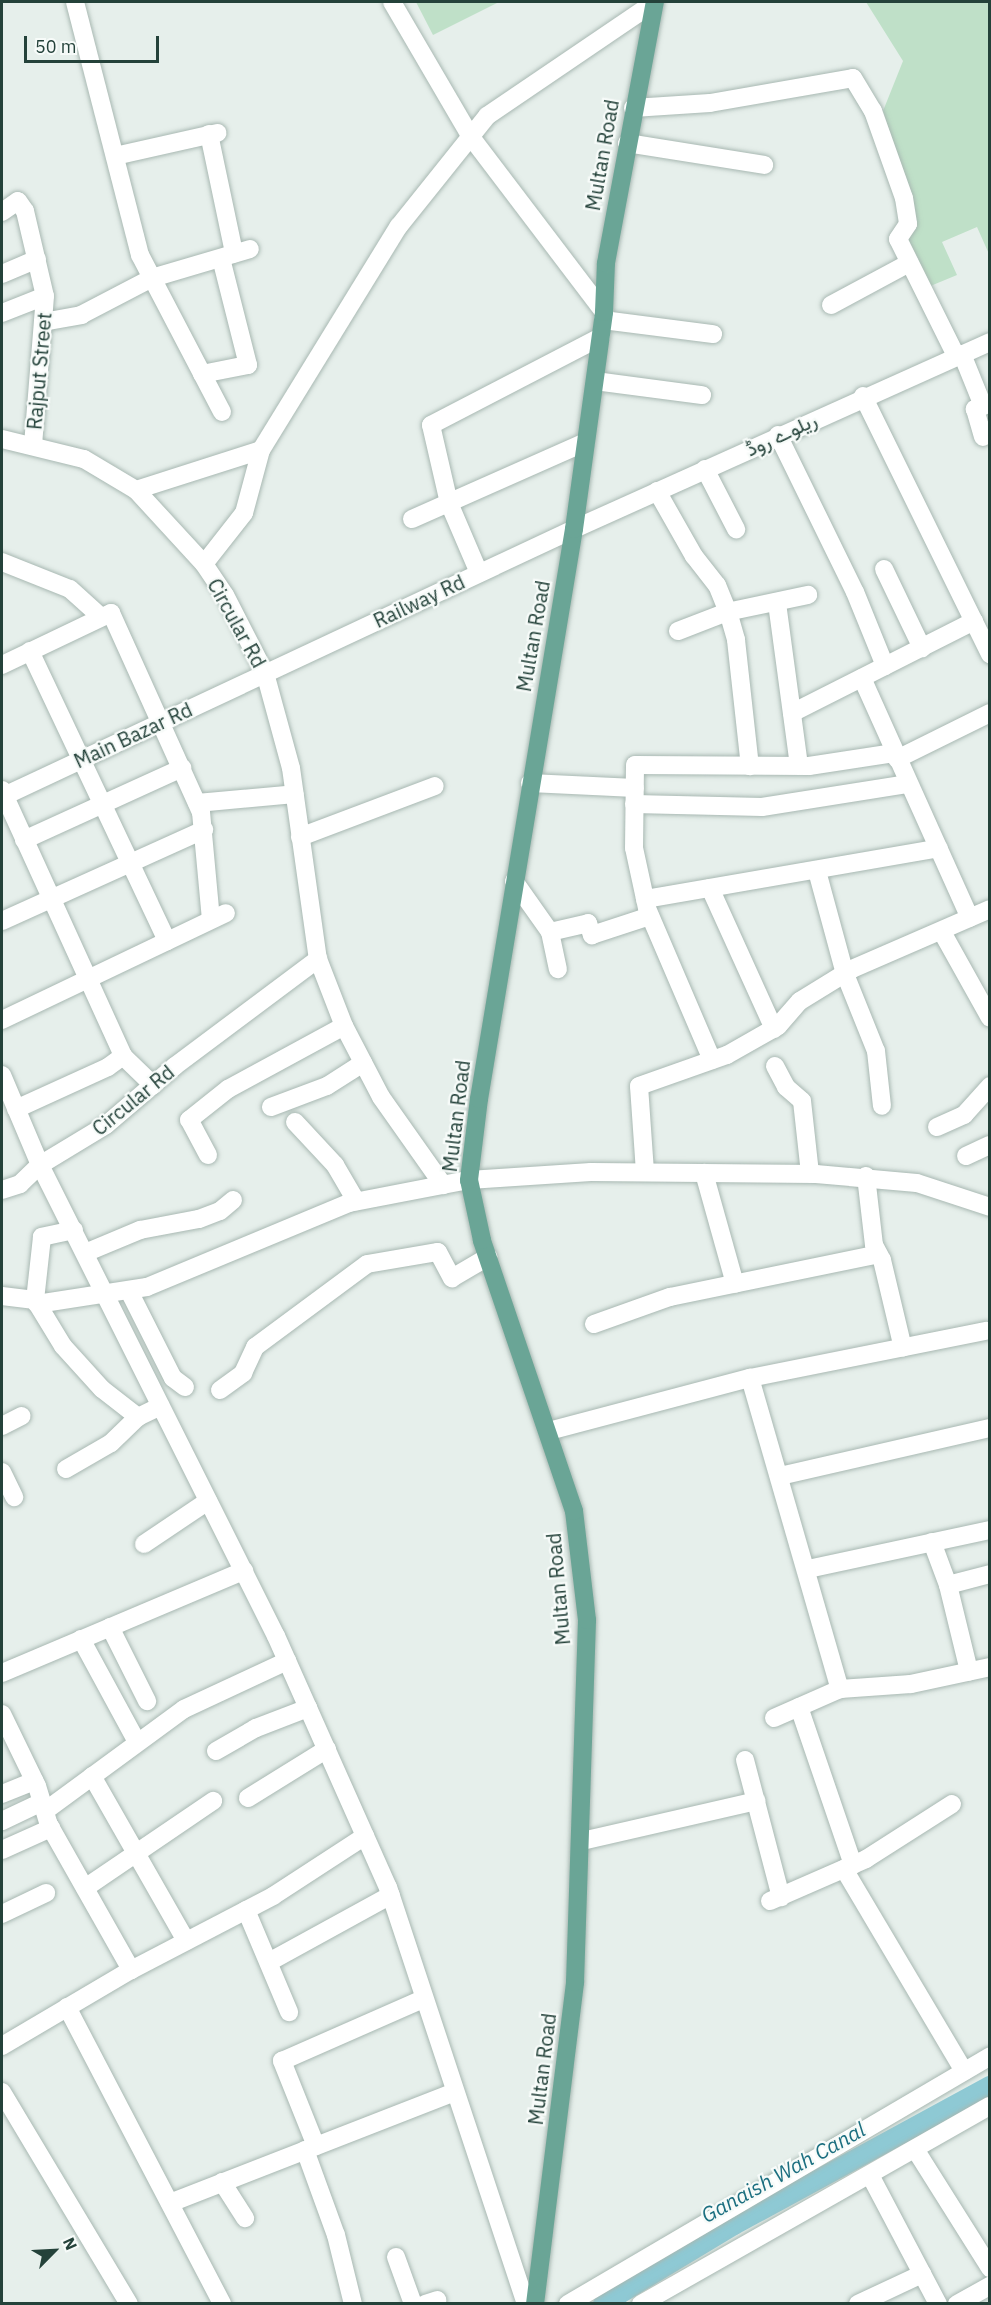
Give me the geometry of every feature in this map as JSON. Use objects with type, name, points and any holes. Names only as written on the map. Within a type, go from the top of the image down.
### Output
[{"type":"main road","name":"Multan Road","points":[[535,2304],[575,1982],[582,1841],[587,1620],[574,1511],[549,1431],[488,1257],[469,1180],[514,881],[574,529],[603,323],[606,263],[653,3]]},
{"type":"street","points":[[75,2],[140,255],[222,412]]},
{"type":"street","points":[[392,2],[471,137],[603,323]]},
{"type":"street","points":[[204,564],[244,513],[261,450],[399,226],[488,116],[653,3]]},
{"type":"street","points":[[633,108],[710,103],[853,78],[873,111],[904,198],[908,224],[898,239],[983,406],[975,409],[983,437]]},
{"type":"street","points":[[115,156],[213,134],[235,253],[248,365],[202,374]]},
{"type":"street","points":[[627,143],[764,165]]},
{"type":"street","name":"Rajput Street","points":[[2,212],[18,201],[25,211],[45,296],[33,446]]},
{"type":"street","points":[[43,322],[81,315],[152,278],[235,253]]},
{"type":"street","points":[[2,274],[37,260]]},
{"type":"street","points":[[831,305],[909,264]]},
{"type":"street","name":"Rajput Street","points":[[2,313],[45,296]]},
{"type":"street","points":[[479,573],[449,503],[431,425],[603,323],[712,334]]},
{"type":"street","name":"ریلوے روڈ","points":[[574,529],[863,396],[990,342]]},
{"type":"street","points":[[595,381],[702,395]]},
{"type":"street","points":[[863,396],[982,630],[990,654]]},
{"type":"street","points":[[778,435],[855,592],[885,666]]},
{"type":"street","name":"Circular Rd","points":[[2,439],[84,459],[136,490],[204,564],[240,621],[265,672],[295,794],[318,959],[344,1026],[381,1097],[443,1185]]},
{"type":"street","points":[[412,519],[586,442]]},
{"type":"street","points":[[136,490],[261,450]]},
{"type":"street","points":[[705,469],[736,529]]},
{"type":"street","points":[[657,491],[694,556],[717,585],[727,612],[736,640],[750,766]]},
{"type":"street","name":"Railway Rd","points":[[265,672],[574,529]]},
{"type":"street","points":[[2,562],[70,589],[101,617]]},
{"type":"street","points":[[884,568],[922,648]]},
{"type":"street","points":[[678,631],[727,612],[808,595]]},
{"type":"street","points":[[777,603],[799,766]]},
{"type":"street","points":[[2,664],[111,612],[197,803],[219,917],[2,1020]]},
{"type":"street","points":[[792,713],[922,648],[982,630]]},
{"type":"street","points":[[30,651],[167,941]]},
{"type":"street","name":"Main Bazar Rd","points":[[2,794],[82,759],[265,672]]},
{"type":"street","points":[[862,678],[895,756],[970,918]]},
{"type":"street","points":[[712,1059],[647,907],[634,848],[635,765],[799,766],[895,756],[990,713]]},
{"type":"street","points":[[24,840],[182,768]]},
{"type":"street","points":[[530,783],[634,796],[762,807],[908,784]]},
{"type":"street","points":[[300,837],[435,786]]},
{"type":"street","points":[[2,794],[123,1056],[153,1085]]},
{"type":"street","points":[[197,803],[295,794]]},
{"type":"street","points":[[2,921],[204,830]]},
{"type":"street","points":[[550,932],[588,923],[592,935],[647,907],[710,888],[939,848]]},
{"type":"street","points":[[817,871],[844,974],[876,1051],[882,1106]]},
{"type":"street","points":[[514,881],[550,932],[558,969]]},
{"type":"street","points":[[710,888],[774,1029]]},
{"type":"street","points":[[645,1172],[639,1086],[712,1059],[774,1029],[800,1001],[844,974],[990,909]]},
{"type":"street","points":[[942,932],[990,1018]]},
{"type":"street","name":"Circular Rd","points":[[2,1190],[20,1184],[40,1165],[106,1125],[153,1085],[318,959]]},
{"type":"street","points":[[208,1155],[189,1120],[228,1089],[344,1026]]},
{"type":"street","points":[[16,1109],[108,1068],[123,1056]]},
{"type":"street","points":[[271,1107],[327,1086],[363,1063]]},
{"type":"street","points":[[775,1066],[786,1087],[802,1101],[810,1174]]},
{"type":"street","points":[[2,1075],[40,1165],[244,1571],[366,1836],[391,1895],[423,1999],[526,2304]]},
{"type":"street","points":[[937,1127],[964,1115],[990,1086]]},
{"type":"street","points":[[295,1122],[335,1165],[356,1201]]},
{"type":"street","points":[[966,1156],[990,1145]]},
{"type":"street","points":[[2,1296],[36,1302],[129,1291],[168,1279],[356,1201],[469,1180],[645,1172],[866,1176],[917,1183],[990,1207]]},
{"type":"street","points":[[704,1173],[735,1284]]},
{"type":"street","points":[[866,1176],[874,1245],[879,1254],[903,1348]]},
{"type":"street","points":[[85,1253],[140,1230],[200,1219],[220,1211],[233,1200]]},
{"type":"street","points":[[74,1230],[42,1237],[36,1302],[63,1346],[102,1389],[138,1417]]},
{"type":"street","points":[[220,1390],[243,1373],[255,1347],[367,1264],[438,1252],[452,1278],[488,1257]]},
{"type":"street","points":[[594,1324],[670,1297],[879,1254]]},
{"type":"street","points":[[129,1291],[173,1378],[185,1388]]},
{"type":"street","points":[[549,1431],[750,1378],[986,1331]]},
{"type":"street","points":[[750,1378],[808,1569],[840,1689]]},
{"type":"street","points":[[66,1469],[111,1443],[138,1417],[161,1406]]},
{"type":"street","points":[[2,1426],[22,1416]]},
{"type":"street","points":[[780,1476],[990,1428]]},
{"type":"street","points":[[2,1472],[14,1497]]},
{"type":"street","points":[[144,1544],[208,1501]]},
{"type":"street","points":[[808,1569],[990,1530]]},
{"type":"street","points":[[932,1542],[948,1585],[969,1671]]},
{"type":"street","points":[[2,1673],[244,1571]]},
{"type":"street","points":[[948,1585],[990,1574]]},
{"type":"street","points":[[110,1627],[147,1701]]},
{"type":"street","points":[[81,1639],[136,1742]]},
{"type":"street","points":[[2,1850],[92,1776],[184,1709],[287,1661]]},
{"type":"street","points":[[774,1718],[840,1689],[911,1684],[990,1666]]},
{"type":"street","points":[[799,1707],[848,1867],[964,2071]]},
{"type":"street","points":[[216,1751],[256,1728],[308,1708]]},
{"type":"street","points":[[2,1714],[34,1781],[46,1814],[131,1970]]},
{"type":"street","points":[[248,1798],[327,1749]]},
{"type":"street","points":[[745,1760],[756,1801],[775,1899],[848,1867],[952,1804]]},
{"type":"street","points":[[92,1776],[137,1850],[186,1941]]},
{"type":"street","points":[[2,1794],[34,1781]]},
{"type":"street","points":[[85,1887],[213,1801]]},
{"type":"street","points":[[582,1841],[756,1801]]},
{"type":"street","points":[[2,1821],[46,1814]]},
{"type":"street","points":[[2,2046],[131,1970],[246,1910],[366,1836]]},
{"type":"street","points":[[2,1914],[46,1893]]},
{"type":"street","points":[[269,1962],[391,1895]]},
{"type":"street","points":[[246,1910],[289,2012]]},
{"type":"street","points":[[353,2304],[311,2148],[282,2061],[423,1999]]},
{"type":"street","points":[[68,2007],[170,2203],[217,2301]]},
{"type":"street","points":[[568,2304],[990,2055]]},
{"type":"street","points":[[2,2092],[129,2304]]},
{"type":"street","points":[[170,2203],[455,2092]]},
{"type":"street","points":[[641,2304],[989,2107]]},
{"type":"street","points":[[915,2150],[990,2268]]},
{"type":"street","points":[[870,2175],[938,2304]]},
{"type":"street","points":[[222,2182],[245,2218]]},
{"type":"street","points":[[396,2257],[413,2304]]},
{"type":"street","points":[[858,2304],[921,2274]]},
{"type":"street","points":[[957,2304],[990,2286]]},
{"type":"green space","points":[[416,2],[499,2],[433,35]]},
{"type":"green space","points":[[866,2],[989,2],[989,254],[977,227],[942,242],[957,275],[928,287],[907,243],[906,185],[883,111],[903,61]]},
{"type":"waterway","name":"Ganaish Wah Canal","points":[[603,2304],[734,2225],[990,2086]]}]
